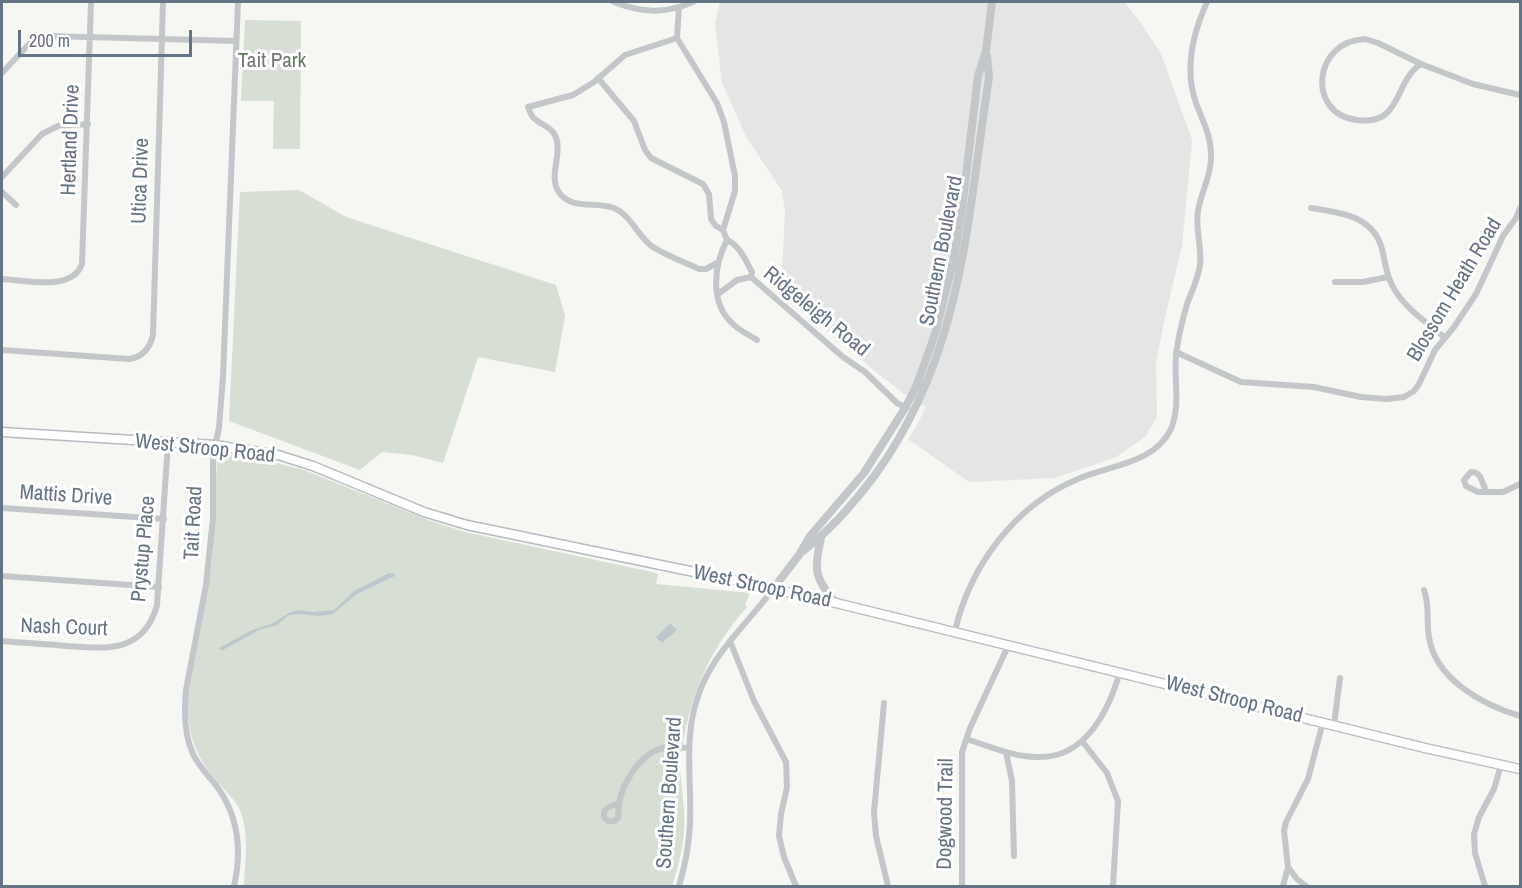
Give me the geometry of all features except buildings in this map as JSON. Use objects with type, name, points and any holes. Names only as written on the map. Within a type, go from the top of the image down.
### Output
[{"type":"main road","name":"West Stroop Road","points":[[2,432],[215,446],[256,451],[296,460],[424,512],[467,525],[837,603],[1521,769]]},
{"type":"street","name":"Hertland Drive","points":[[2,279],[56,282],[75,276],[82,264],[92,2]]},
{"type":"street","name":"Utica Drive","points":[[2,350],[129,359],[139,356],[150,346],[153,335],[163,2]]},
{"type":"street","name":"Tait Road","points":[[234,886],[239,850],[236,828],[224,798],[193,755],[188,737],[185,707],[186,690],[204,599],[213,518],[213,455],[219,428],[223,376],[238,2]]},
{"type":"street","points":[[614,2],[647,12],[679,7],[693,2]]},
{"type":"street","name":"Southern Boulevard","points":[[679,886],[687,856],[690,823],[688,748],[692,718],[701,689],[714,662],[799,555],[810,536],[864,473],[916,387],[935,334],[953,263],[962,210],[978,76],[986,51],[992,2]]},
{"type":"street","points":[[955,631],[963,600],[975,574],[992,548],[1012,524],[1051,493],[1077,479],[1125,464],[1150,453],[1166,436],[1176,410],[1176,352],[1200,265],[1197,213],[1211,163],[1208,132],[1195,99],[1191,74],[1194,37],[1207,2]]},
{"type":"street","points":[[679,7],[677,38],[712,92],[724,122],[736,185],[723,230],[727,240],[717,264],[715,279],[718,294],[727,317],[733,324],[757,340]]},
{"type":"street","points":[[2,73],[23,48],[35,40],[49,36],[236,41]]},
{"type":"street","points":[[677,38],[626,55],[573,95],[528,107],[532,117],[547,126],[555,135],[558,150],[554,177],[561,194],[576,203],[615,208],[652,246],[699,269],[706,269],[717,264]]},
{"type":"street","points":[[1420,64],[1407,76],[1395,105],[1379,117],[1363,120],[1345,117],[1332,108],[1324,95],[1322,81],[1324,65],[1333,52],[1350,41],[1365,39],[1462,81],[1521,95]]},
{"type":"street","name":"Southern Boulevard","points":[[799,555],[821,538],[866,486],[889,455],[914,411],[944,338],[964,256],[989,77],[986,51]]},
{"type":"street","points":[[598,78],[626,110],[651,159],[703,184],[710,200],[711,219],[723,230]]},
{"type":"street","points":[[2,177],[42,134],[58,126],[88,124]]},
{"type":"street","points":[[2,192],[16,205]]},
{"type":"street","points":[[1311,208],[1350,215],[1366,224],[1378,240],[1392,286],[1406,304],[1444,338]]},
{"type":"street","name":"Blossom Heath Road","points":[[1176,352],[1241,382],[1314,387],[1361,397],[1399,398],[1414,391],[1435,350],[1476,294],[1503,236],[1518,219],[1521,208]]},
{"type":"street","points":[[727,240],[738,247],[752,272],[751,277]]},
{"type":"street","name":"Ridgeleigh Road","points":[[718,294],[732,282],[751,277],[905,408],[914,411]]},
{"type":"street","points":[[1335,282],[1363,282],[1388,277]]},
{"type":"street","name":"Prystup Place","points":[[124,645],[140,635],[152,620],[158,605],[168,443]]},
{"type":"street","points":[[1487,492],[1503,492],[1521,484]]},
{"type":"street","name":"Mattis Drive","points":[[2,508],[164,519]]},
{"type":"street","points":[[821,538],[817,554],[818,576],[821,584],[837,603]]},
{"type":"street","points":[[2,576],[159,587]]},
{"type":"street","points":[[1424,590],[1428,606],[1431,646],[1451,678],[1485,702],[1521,716]]},
{"type":"street","points":[[730,641],[754,701],[786,762],[787,787],[781,814],[780,836],[784,857],[796,886]]},
{"type":"street","name":"Nash Court","points":[[2,642],[96,648],[124,645]]},
{"type":"street","name":"Dogwood Trail","points":[[962,886],[961,760],[966,739],[1010,644]]},
{"type":"street","points":[[966,739],[1006,752],[1035,757],[1054,756],[1066,752],[1082,741],[1104,715],[1120,671]]},
{"type":"street","points":[[1334,724],[1340,678]]},
{"type":"street","points":[[885,703],[874,812],[876,836],[888,886]]},
{"type":"street","points":[[1283,886],[1288,867],[1284,831],[1286,822],[1308,779],[1323,722]]},
{"type":"street","points":[[1082,741],[1107,773],[1118,801],[1113,886]]},
{"type":"street","points":[[619,803],[623,789],[632,774],[650,754],[664,748],[688,748]]},
{"type":"street","points":[[1006,752],[1012,781],[1014,856]]},
{"type":"street","points":[[1485,886],[1475,853],[1474,834],[1479,817],[1494,789],[1501,765]]},
{"type":"street","points":[[1288,867],[1306,886]]},
{"type":"shaded area","points":[[720,2],[1124,2],[1161,54],[1192,140],[1182,246],[1156,363],[1157,417],[1145,437],[1116,457],[1055,478],[969,482],[908,439],[926,407],[904,394],[790,301],[782,272],[785,212],[782,191],[747,138],[722,83],[715,24]]},
{"type":"shaded area","points":[[389,573],[395,576],[357,594],[333,614],[289,615],[277,625],[259,630],[223,650],[219,648],[252,630],[271,624],[298,610],[313,612],[334,610],[354,591]]},
{"type":"shaded area","points":[[670,623],[677,630],[662,643],[656,637]]},
{"type":"green space","name":"Tait Park","points":[[245,20],[301,21],[300,149],[273,149],[274,101],[241,101]]},
{"type":"green space","points":[[299,190],[346,217],[556,285],[565,316],[555,372],[478,357],[443,463],[412,455],[382,452],[360,470],[229,421],[240,192]]},
{"type":"green space","points":[[224,454],[257,458],[304,470],[431,521],[465,532],[652,572],[658,574],[656,584],[750,593],[745,605],[747,607],[724,636],[706,667],[688,719],[680,757],[683,839],[672,886],[244,886],[246,847],[242,817],[237,804],[201,760],[196,750],[190,730],[188,707],[188,694],[212,560],[217,459]]}]
